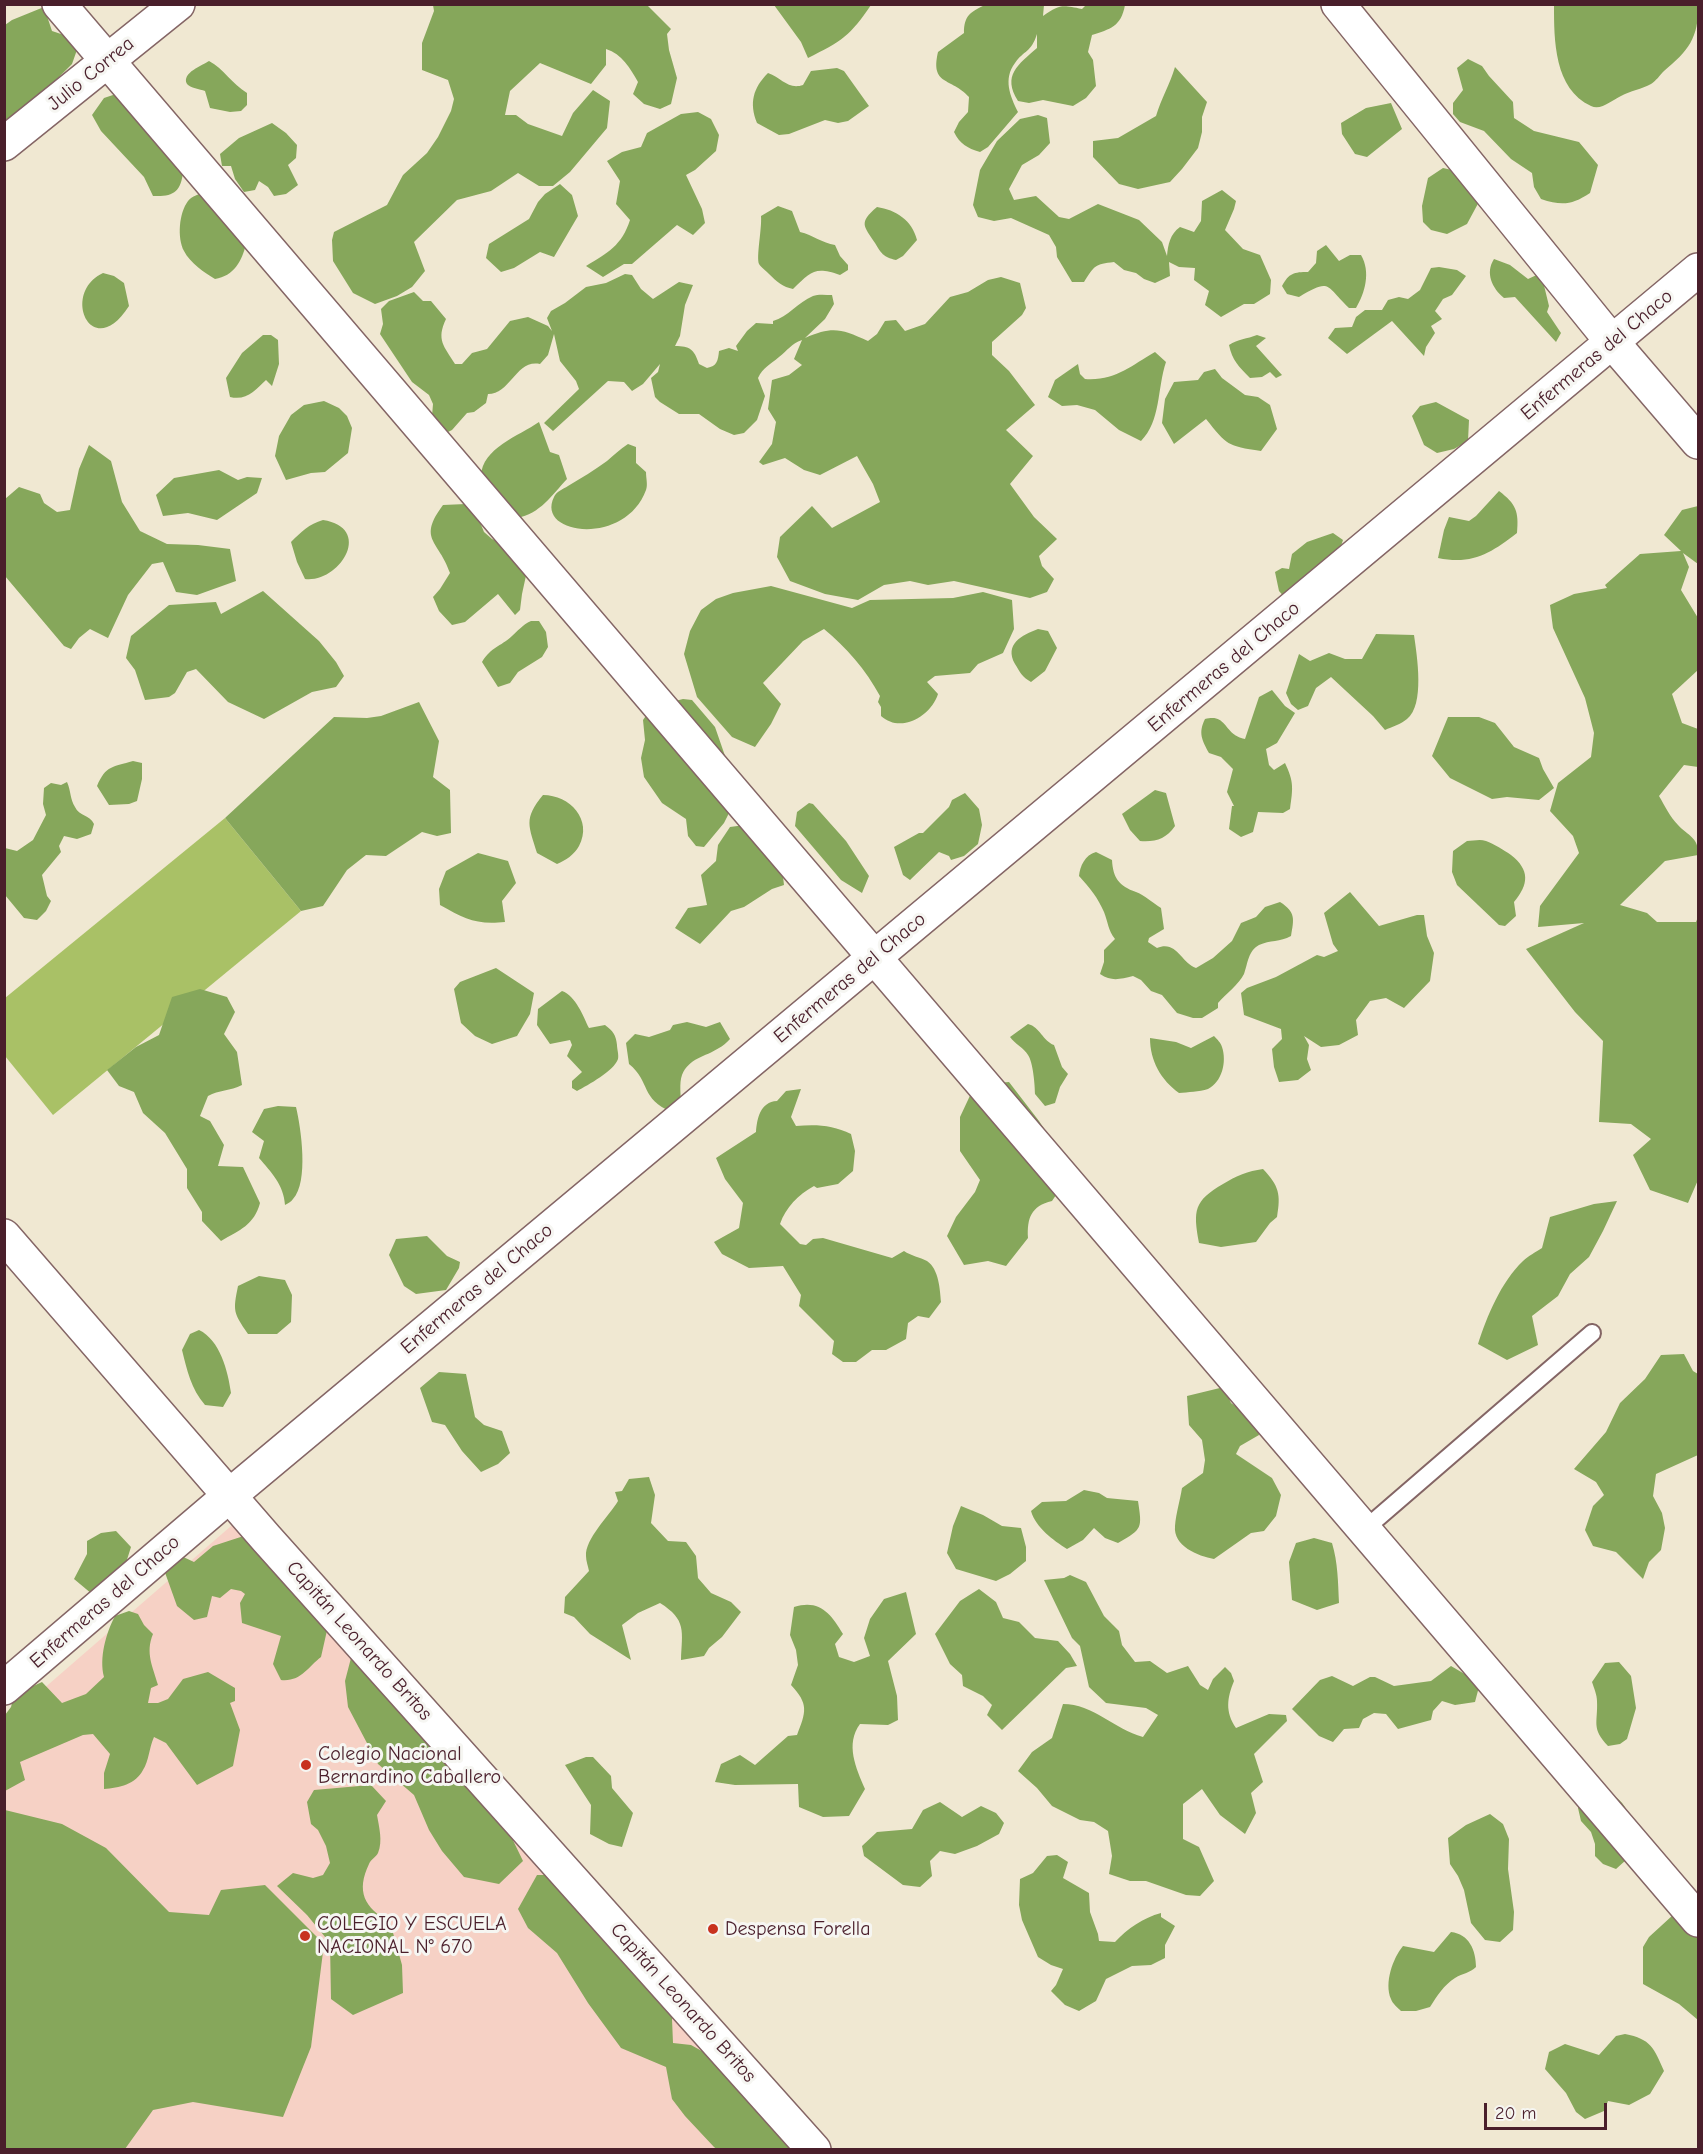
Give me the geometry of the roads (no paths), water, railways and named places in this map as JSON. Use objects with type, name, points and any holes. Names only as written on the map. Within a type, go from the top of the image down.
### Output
[{"type":"street","points":[[59,4],[1698,1920]]},
{"type":"street","name":"Julio Correa","points":[[4,144],[178,4]]},
{"type":"street","points":[[1338,4],[1613,343],[1698,441]]},
{"type":"street","name":"Enfermeras del Chaco","points":[[4,1688],[229,1496],[1698,270]]},
{"type":"street","name":"Capitán Leonardo Britos","points":[[4,1236],[229,1496],[814,2150]]},
{"type":"lane","points":[[1365,1529],[1592,1333]]},
{"type":"place","name":"Colegio Nacional Bernardino Caballero","points":[[306,1765]]},
{"type":"place","name":"Despensa Forella","points":[[713,1929]]},
{"type":"place","name":"COLEGIO Y ESCUELA NACIONAL N° 670","points":[[305,1936]]}]
